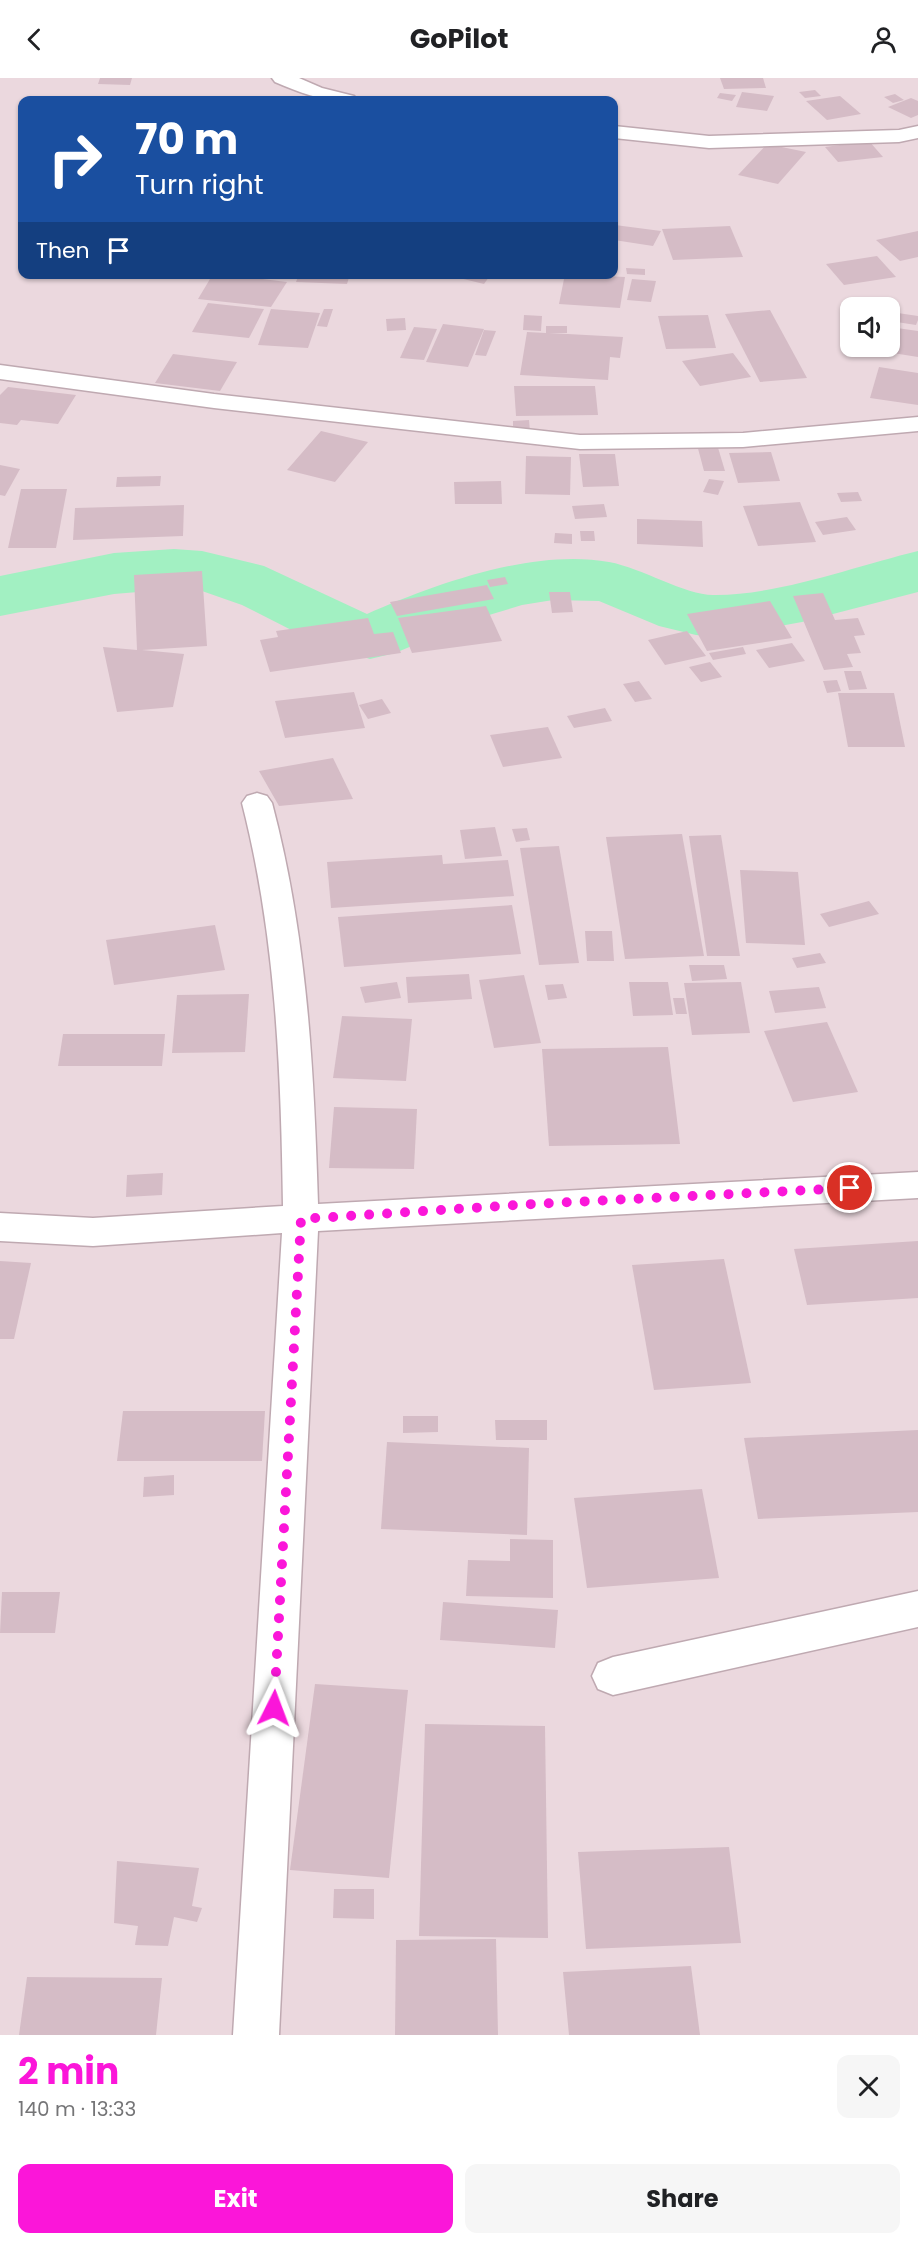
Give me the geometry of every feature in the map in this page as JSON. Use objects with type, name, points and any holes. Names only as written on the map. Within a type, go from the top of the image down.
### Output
[{"type":"street","points":[[282,78],[330,96]]},
{"type":"street","points":[[618,132],[709,142],[899,135],[918,132]]},
{"type":"street","points":[[0,372],[214,401],[580,442],[743,440],[918,424]]},
{"type":"street","points":[[256,2035],[301,1219],[299,1116],[283,929],[269,842],[257,803]]},
{"type":"street","points":[[0,1227],[93,1232],[533,1204],[918,1185]]},
{"type":"street","points":[[613,1676],[918,1609]]},
{"type":"shaded area","points":[[0,78],[918,78],[918,2035],[0,2035]]},
{"type":"building","points":[[100,78],[132,78],[130,85],[98,84]]},
{"type":"building","points":[[720,78],[763,78],[766,88],[724,89]]},
{"type":"building","points":[[815,90],[821,96],[805,98],[799,92]]},
{"type":"building","points":[[742,92],[774,96],[767,111],[736,107]]},
{"type":"building","points":[[720,93],[736,95],[732,101],[717,98]]},
{"type":"building","points":[[895,94],[904,100],[893,103],[884,97]]},
{"type":"building","points":[[840,96],[861,114],[827,120],[806,101]]},
{"type":"building","points":[[911,98],[918,101],[918,115],[911,118],[888,107]]},
{"type":"building","points":[[869,141],[883,157],[838,162],[825,147]]},
{"type":"building","points":[[767,144],[806,152],[778,184],[738,175]]},
{"type":"building","points":[[618,225],[661,231],[653,246],[618,241]]},
{"type":"building","points":[[730,226],[743,257],[673,260],[662,229]]},
{"type":"building","points":[[918,231],[918,257],[900,261],[876,240]]},
{"type":"building","points":[[877,256],[896,277],[844,285],[826,264]]},
{"type":"building","points":[[626,268],[645,269],[645,275],[627,274]]},
{"type":"building","points":[[625,277],[620,308],[559,304],[564,279]]},
{"type":"building","points":[[210,279],[263,279],[287,282],[271,307],[198,299]]},
{"type":"building","points":[[297,279],[348,279],[347,284],[296,282]]},
{"type":"building","points":[[464,279],[488,279],[484,284]]},
{"type":"building","points":[[632,279],[656,281],[651,302],[627,300]]},
{"type":"building","points":[[208,303],[264,309],[249,338],[192,332]]},
{"type":"building","points":[[271,309],[320,313],[308,348],[258,345]]},
{"type":"building","points":[[324,309],[333,309],[327,327],[317,326]]},
{"type":"building","points":[[770,310],[807,378],[760,382],[725,314]]},
{"type":"building","points":[[900,313],[918,316],[916,325],[900,323]]},
{"type":"building","points":[[524,315],[542,316],[541,331],[523,330]]},
{"type":"building","points":[[708,315],[716,348],[666,349],[658,316]]},
{"type":"building","points":[[405,318],[406,330],[387,331],[386,319]]},
{"type":"building","points":[[443,324],[484,329],[468,367],[426,362]]},
{"type":"building","points":[[546,326],[567,326],[567,333],[549,333],[623,337],[620,358],[610,357],[608,380],[520,375],[527,332],[546,333]]},
{"type":"building","points":[[414,327],[437,329],[424,360],[400,358]]},
{"type":"building","points":[[900,328],[918,331],[918,357],[900,354]]},
{"type":"building","points":[[484,330],[496,331],[486,356],[475,355]]},
{"type":"building","points":[[733,353],[751,377],[700,386],[682,361]]},
{"type":"building","points":[[173,354],[237,362],[220,391],[155,383]]},
{"type":"building","points":[[879,367],[918,373],[918,405],[870,398]]},
{"type":"building","points":[[514,386],[595,386],[598,415],[516,416]]},
{"type":"building","points":[[8,387],[76,395],[58,424],[21,420],[17,425],[0,423],[0,395]]},
{"type":"building","points":[[529,420],[530,432],[513,432],[513,421]]},
{"type":"building","points":[[321,431],[368,442],[335,482],[287,470]]},
{"type":"building","points":[[696,441],[716,441],[725,471],[704,471]]},
{"type":"building","points":[[771,452],[780,481],[738,483],[729,453]]},
{"type":"building","points":[[579,454],[615,454],[619,486],[583,487]]},
{"type":"building","points":[[526,456],[571,457],[570,495],[525,494]]},
{"type":"building","points":[[0,465],[20,469],[5,496],[0,495]]},
{"type":"building","points":[[161,476],[160,486],[116,487],[117,477]]},
{"type":"building","points":[[709,479],[724,481],[718,495],[703,492]]},
{"type":"building","points":[[501,481],[502,504],[455,504],[454,482]]},
{"type":"building","points":[[21,489],[67,489],[56,548],[8,548]]},
{"type":"building","points":[[858,492],[862,501],[841,502],[837,493]]},
{"type":"building","points":[[800,502],[816,542],[758,546],[743,506]]},
{"type":"building","points":[[604,504],[607,517],[575,519],[572,506]]},
{"type":"building","points":[[184,505],[183,536],[73,540],[75,508]]},
{"type":"building","points":[[847,517],[856,530],[823,535],[815,522]]},
{"type":"building","points":[[637,519],[702,521],[703,547],[637,544]]},
{"type":"building","points":[[580,531],[594,531],[595,541],[581,541]]},
{"type":"building","points":[[555,533],[572,534],[572,544],[554,543]]},
{"type":"building","points":[[202,571],[207,646],[142,650],[184,654],[173,707],[117,712],[103,647],[137,650],[134,575]]},
{"type":"building","points":[[505,577],[508,584],[490,587],[487,580]]},
{"type":"building","points":[[487,585],[494,599],[397,616],[390,602]]},
{"type":"building","points":[[549,592],[570,592],[573,612],[552,613]]},
{"type":"building","points":[[823,593],[835,620],[858,618],[865,635],[854,636],[861,653],[847,654],[853,667],[824,670],[793,596]]},
{"type":"building","points":[[770,601],[792,638],[707,651],[687,614]]},
{"type":"building","points":[[486,606],[502,641],[412,653],[398,618]]},
{"type":"building","points":[[368,618],[374,634],[393,632],[401,653],[270,672],[260,640],[278,637],[276,631]]},
{"type":"building","points":[[687,631],[706,656],[665,665],[648,640]]},
{"type":"building","points":[[792,643],[805,661],[769,668],[756,650]]},
{"type":"building","points":[[743,647],[746,654],[713,660],[709,653]]},
{"type":"building","points":[[710,662],[722,677],[701,682],[689,667]]},
{"type":"building","points":[[844,671],[861,671],[867,689],[849,690]]},
{"type":"building","points":[[837,680],[841,691],[827,693],[823,681]]},
{"type":"building","points":[[639,681],[652,699],[635,702],[623,684]]},
{"type":"building","points":[[354,692],[365,728],[285,738],[275,701]]},
{"type":"building","points":[[838,693],[894,693],[905,747],[848,747]]},
{"type":"building","points":[[382,699],[391,713],[368,719],[359,705]]},
{"type":"building","points":[[605,708],[612,721],[574,728],[567,716]]},
{"type":"building","points":[[548,727],[562,758],[503,767],[490,735]]},
{"type":"building","points":[[333,758],[353,799],[279,806],[259,771]]},
{"type":"building","points":[[495,827],[502,856],[465,859],[460,830]]},
{"type":"building","points":[[527,828],[530,840],[516,842],[512,829]]},
{"type":"building","points":[[682,834],[704,956],[625,959],[606,837]]},
{"type":"building","points":[[721,835],[740,956],[707,956],[689,836]]},
{"type":"building","points":[[559,846],[579,963],[539,965],[520,848]]},
{"type":"building","points":[[442,855],[443,864],[508,860],[514,896],[331,908],[327,862]]},
{"type":"building","points":[[740,870],[798,872],[805,945],[746,943]]},
{"type":"building","points":[[869,901],[879,914],[829,927],[820,914]]},
{"type":"building","points":[[512,905],[521,954],[344,967],[338,917]]},
{"type":"building","points":[[215,925],[225,970],[114,985],[106,940]]},
{"type":"building","points":[[585,931],[612,931],[614,961],[587,961]]},
{"type":"building","points":[[820,953],[826,963],[797,968],[792,958]]},
{"type":"building","points":[[689,965],[724,965],[727,979],[692,981]]},
{"type":"building","points":[[469,974],[472,999],[408,1003],[406,977]]},
{"type":"building","points":[[524,975],[541,1043],[494,1048],[479,980]]},
{"type":"building","points":[[397,982],[401,998],[365,1003],[360,987]]},
{"type":"building","points":[[629,982],[668,982],[673,1015],[633,1016]]},
{"type":"building","points":[[741,982],[750,1033],[692,1035],[684,983]]},
{"type":"building","points":[[563,984],[567,998],[548,1000],[545,985]]},
{"type":"building","points":[[819,987],[826,1008],[775,1013],[769,991]]},
{"type":"building","points":[[249,994],[245,1052],[172,1053],[177,995]]},
{"type":"building","points":[[673,998],[684,998],[687,1014],[676,1014]]},
{"type":"building","points":[[342,1016],[412,1019],[406,1081],[333,1078]]},
{"type":"building","points":[[827,1022],[858,1092],[793,1102],[764,1031]]},
{"type":"building","points":[[63,1034],[165,1034],[162,1066],[58,1066]]},
{"type":"building","points":[[668,1047],[680,1144],[549,1146],[542,1049]]},
{"type":"building","points":[[334,1107],[417,1109],[414,1169],[329,1168]]},
{"type":"building","points":[[163,1173],[162,1195],[126,1197],[127,1175]]},
{"type":"building","points":[[918,1241],[918,1298],[807,1305],[794,1249]]},
{"type":"building","points":[[724,1259],[751,1383],[654,1390],[632,1265]]},
{"type":"building","points":[[0,1261],[31,1263],[14,1339],[0,1339]]},
{"type":"building","points":[[123,1411],[265,1411],[262,1461],[117,1461]]},
{"type":"building","points":[[403,1416],[438,1416],[438,1432],[403,1433]]},
{"type":"building","points":[[495,1420],[547,1420],[547,1440],[496,1440]]},
{"type":"building","points":[[918,1430],[918,1512],[758,1519],[744,1438]]},
{"type":"building","points":[[387,1442],[529,1448],[527,1535],[381,1529]]},
{"type":"building","points":[[174,1475],[174,1495],[143,1497],[144,1477]]},
{"type":"building","points":[[702,1489],[719,1578],[587,1588],[574,1498]]},
{"type":"building","points":[[510,1539],[553,1540],[553,1598],[466,1596],[468,1560],[510,1561]]},
{"type":"building","points":[[2,1592],[60,1592],[55,1633],[0,1633]]},
{"type":"building","points":[[443,1602],[558,1610],[555,1648],[440,1640]]},
{"type":"building","points":[[315,1684],[408,1690],[389,1878],[290,1870]]},
{"type":"building","points":[[425,1724],[545,1726],[548,1938],[419,1936]]},
{"type":"building","points":[[729,1847],[741,1943],[586,1949],[578,1852]]},
{"type":"building","points":[[117,1861],[199,1868],[192,1906],[202,1908],[197,1922],[174,1917],[168,1946],[135,1945],[138,1926],[114,1923]]},
{"type":"building","points":[[334,1889],[374,1889],[374,1919],[333,1918]]},
{"type":"building","points":[[496,1939],[498,2035],[395,2035],[396,1940]]},
{"type":"building","points":[[691,1966],[700,2035],[569,2035],[563,1972]]},
{"type":"building","points":[[27,1977],[162,1978],[156,2035],[19,2035]]},
{"type":"waterway","points":[[0,596],[53,584],[144,570],[202,571],[253,585],[332,624],[370,638],[455,603],[521,585],[553,580],[583,578],[610,582],[683,611],[719,616],[748,613],[802,601],[918,571]]},
{"type":"route","points":[[274,1708],[301,1219],[533,1204],[850,1188]]}]
